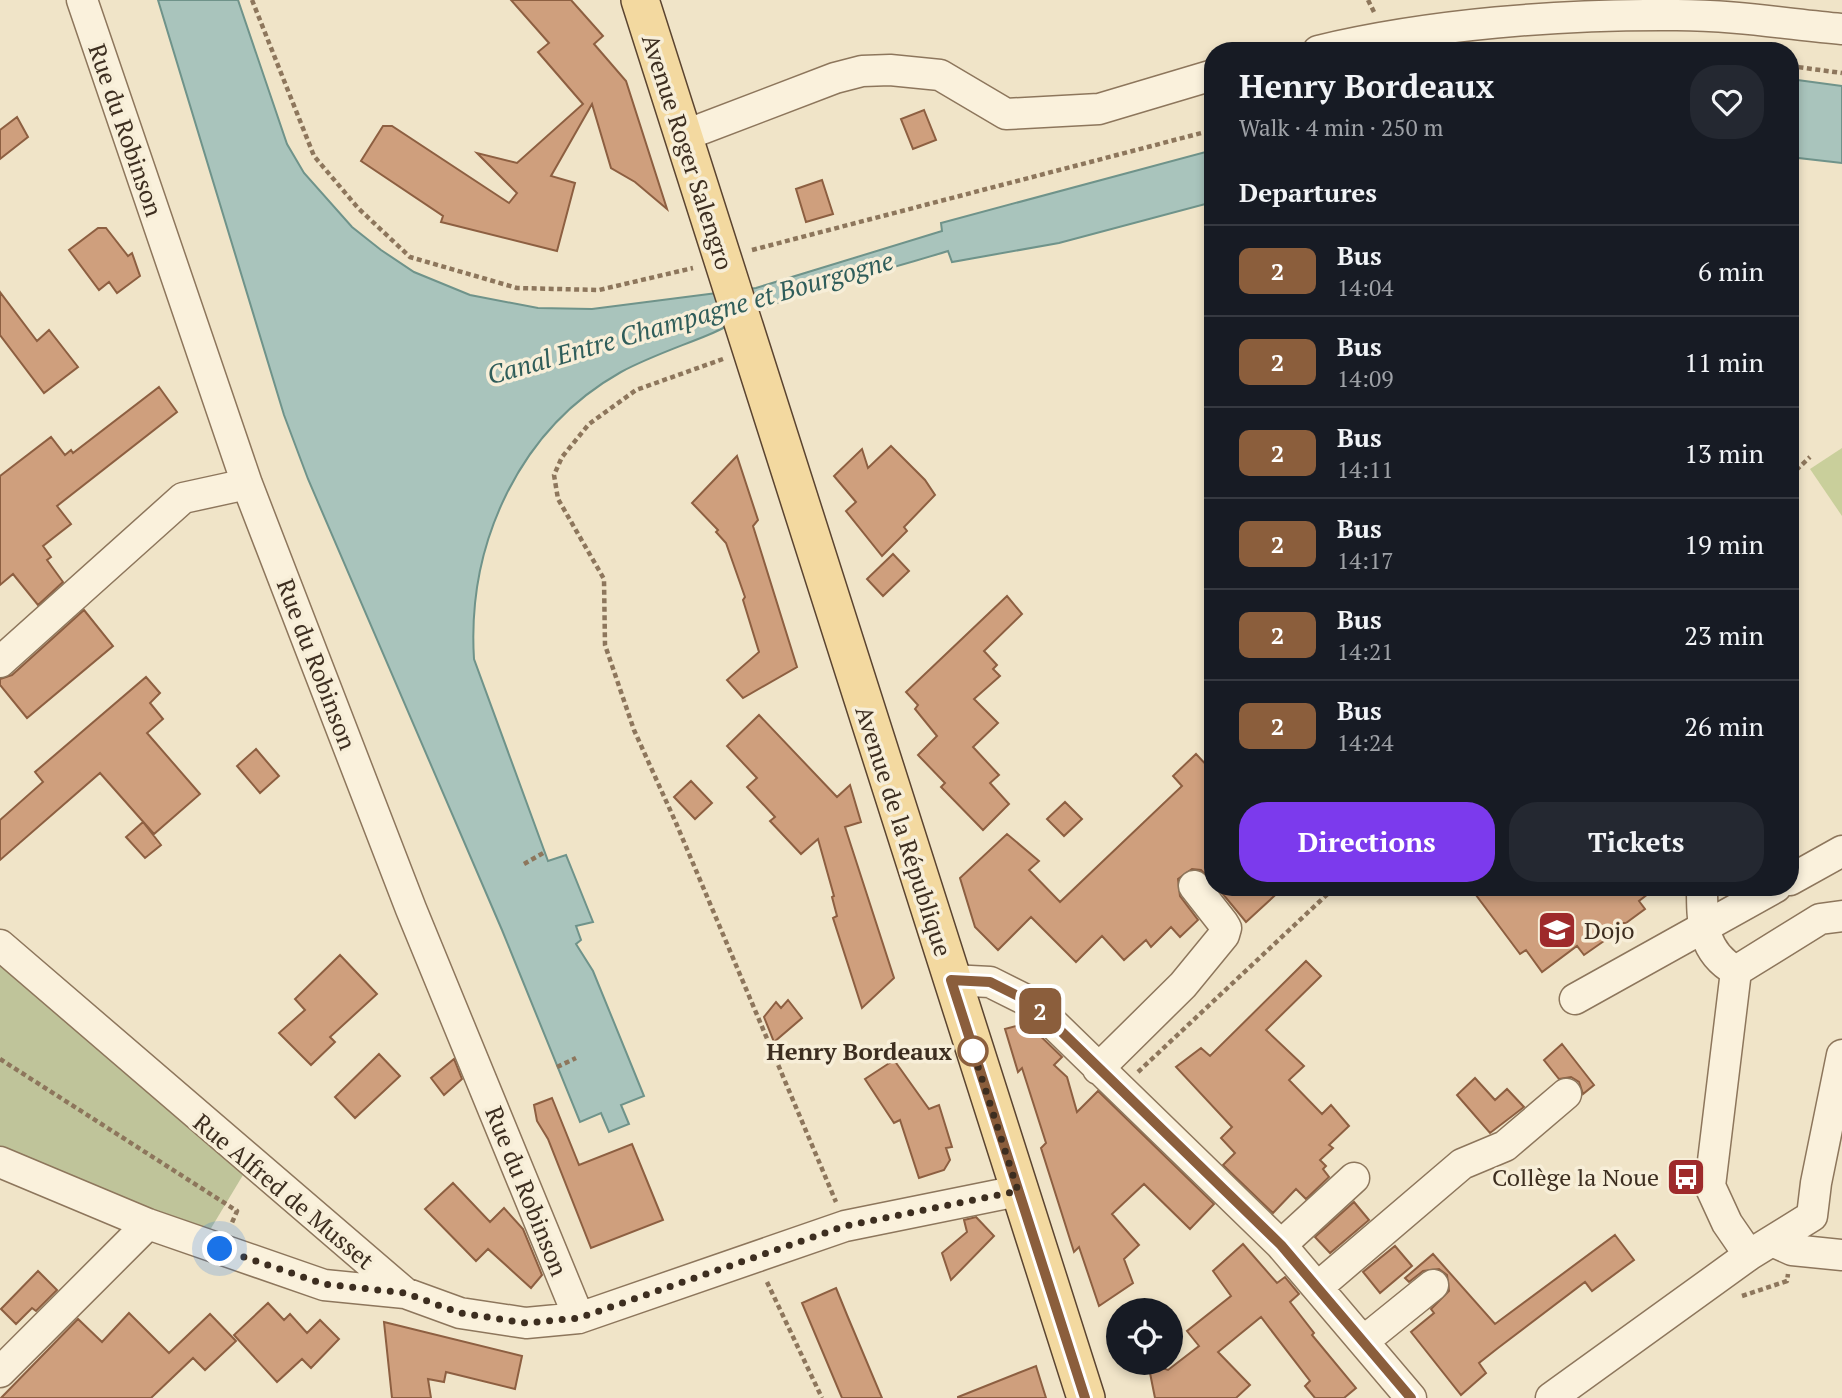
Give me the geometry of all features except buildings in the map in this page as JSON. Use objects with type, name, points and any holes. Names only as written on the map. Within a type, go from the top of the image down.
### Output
[{"type":"main road","name":"Avenue Roger Salengro","points":[[640,0],[737,304]]},
{"type":"main road","name":"Avenue de la République","points":[[737,304],[1086,1398]]},
{"type":"street","name":"Rue du Robinson","points":[[82,0],[247,484],[411,909],[579,1318]]},
{"type":"street","points":[[1361,42],[1519,20],[1679,15],[1842,29]]},
{"type":"street","points":[[683,136],[835,78],[862,71],[890,69],[940,75],[1006,114],[1100,109],[1204,78]]},
{"type":"street","points":[[0,662],[183,498],[247,484]]},
{"type":"street","points":[[1799,875],[1842,851]]},
{"type":"street","points":[[1098,1069],[1158,1013],[1224,935],[1226,928],[1223,923],[1194,886]]},
{"type":"street","points":[[1702,896],[1702,928],[1722,964],[1736,971]]},
{"type":"street","points":[[1575,999],[1760,896]]},
{"type":"street","points":[[1736,971],[1820,919],[1840,914]]},
{"type":"street","name":"Rue Alfred de Musset","points":[[0,945],[405,1293],[460,1313],[526,1323],[579,1318],[845,1226],[1018,1191]]},
{"type":"street","points":[[1736,971],[1710,1186],[1727,1223],[1761,1248],[1842,1255]]},
{"type":"street","points":[[951,980],[990,982],[1032,1003],[1281,1245],[1365,1340],[1411,1398]]},
{"type":"street","points":[[1551,1398],[1761,1248],[1812,1216],[1816,1182],[1842,1055]]},
{"type":"street","points":[[1319,1286],[1462,1164],[1505,1146],[1566,1094]]},
{"type":"street","points":[[0,1162],[148,1224],[324,1284],[405,1293]]},
{"type":"street","points":[[1281,1245],[1353,1178]]},
{"type":"street","points":[[0,1372],[148,1224]]},
{"type":"street","points":[[1365,1340],[1433,1285]]},
{"type":"path","points":[[252,0],[313,156],[358,208],[410,257],[517,288],[599,290],[724,264],[1204,132]]},
{"type":"path","points":[[1799,67],[1842,74]]},
{"type":"path","points":[[750,347],[636,390],[589,424],[562,457],[554,475],[558,499],[604,579],[605,645],[634,730],[676,823],[845,1226]]},
{"type":"path","points":[[1799,467],[1810,457]]},
{"type":"path","points":[[524,864],[545,852]]},
{"type":"path","points":[[1120,1089],[1325,896]]},
{"type":"path","points":[[557,1066],[576,1058]]},
{"type":"path","points":[[0,1059],[237,1211],[220,1249]]},
{"type":"path","points":[[755,1255],[822,1398]]},
{"type":"green space","points":[[1842,448],[1842,516],[1810,469]]},
{"type":"green space","points":[[0,965],[243,1175],[207,1235],[0,1146]]},
{"type":"water","name":"Canal Entre Champagne et Bourgogne","points":[[158,0],[238,0],[287,144],[304,173],[352,227],[414,272],[470,295],[538,308],[592,309],[756,288],[942,231],[941,223],[1204,152],[1204,204],[1059,243],[952,262],[948,251],[766,307],[621,372],[585,396],[554,425],[527,458],[506,494],[490,533],[474,616],[474,659],[548,861],[566,855],[593,922],[576,926],[581,940],[576,944],[593,971],[644,1096],[621,1105],[629,1124],[609,1132],[601,1113],[580,1122],[502,930],[308,479],[284,415]]},
{"type":"water","points":[[1799,80],[1842,86],[1842,163],[1799,158]]},
{"type":"bus line","name":"2","points":[[1085,1398],[951,980],[990,982],[1032,1003],[1281,1245],[1365,1340],[1411,1398]]},
{"type":"place","name":"Dojo","points":[[1557,930]]},
{"type":"place","name":"Henry Bordeaux","points":[[973,1051]]},
{"type":"place","name":"Collège la Noue","points":[[1686,1177]]},
{"type":"route","points":[[220,1249],[324,1284],[405,1293],[460,1313],[526,1323],[579,1318],[845,1226],[1018,1191],[973,1051]]}]
